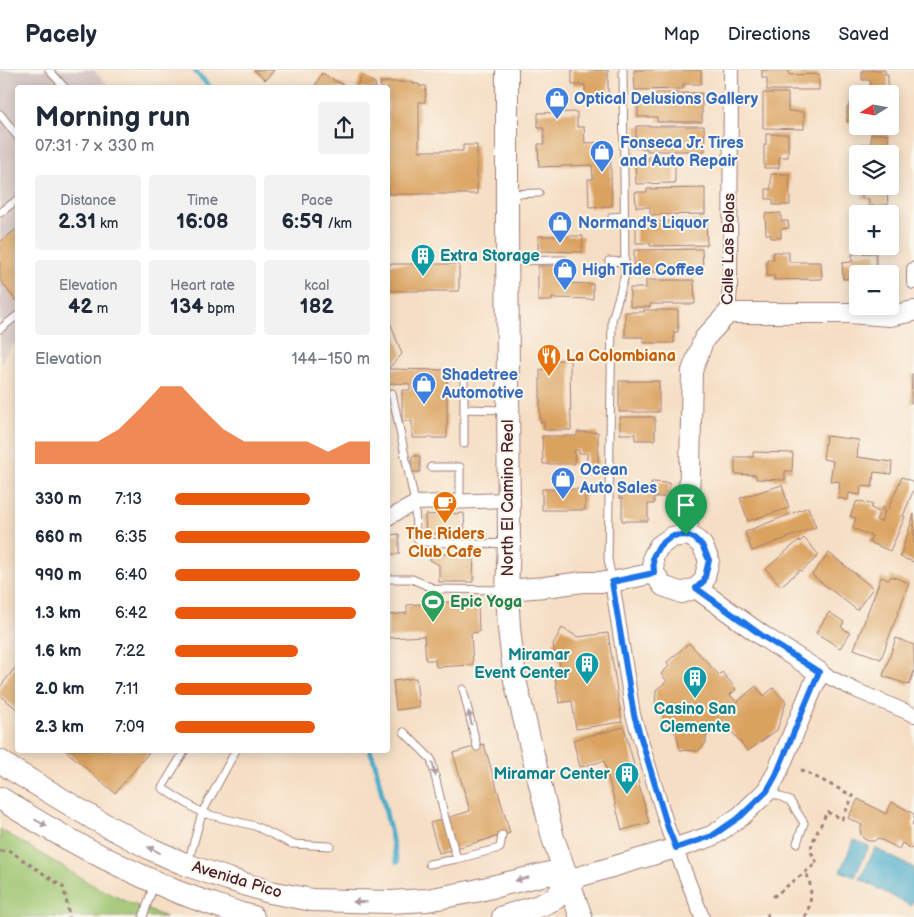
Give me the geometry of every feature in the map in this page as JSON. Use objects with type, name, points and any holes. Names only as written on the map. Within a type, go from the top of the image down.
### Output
[{"type":"main road","name":"North El Camino Real","points":[[507,70],[509,543],[507,590],[509,628],[516,680],[553,838],[580,917]]},
{"type":"main road","name":"Avenida Pico","points":[[0,760],[13,770],[96,820],[153,850],[187,865],[270,892],[312,900],[390,902],[427,900],[475,891],[550,873],[568,880]]},
{"type":"main road","name":"Avenida Pico","points":[[0,798],[28,816],[104,858],[182,893],[252,917]]},
{"type":"main road","points":[[503,917],[539,906],[556,898],[568,880]]},
{"type":"street","name":"Calle Las Bolas","points":[[686,535],[690,470],[692,371],[704,339],[728,313],[730,287],[731,70]]},
{"type":"street","points":[[914,269],[914,282]]},
{"type":"street","points":[[728,313],[849,313],[890,316],[914,311]]},
{"type":"street","points":[[390,517],[415,503],[508,500]]},
{"type":"street","points":[[686,535],[694,538],[702,545],[709,560],[704,581],[696,588],[682,593],[663,586],[654,573],[653,557],[659,546],[672,536],[686,535]]},
{"type":"street","points":[[507,590],[583,582],[612,582],[654,573]]},
{"type":"street","points":[[612,582],[634,715],[668,828],[702,917]]},
{"type":"street","points":[[696,588],[764,637],[819,672],[914,715]]},
{"type":"street","points":[[568,880],[712,836],[741,816],[767,791],[776,775],[819,672]]},
{"type":"lane","points":[[49,70],[62,85]]},
{"type":"lane","points":[[612,582],[608,559],[612,320],[625,275],[624,70]]},
{"type":"lane","points":[[0,114],[15,133]]},
{"type":"lane","points":[[507,194],[539,194]]},
{"type":"lane","points":[[0,213],[15,201]]},
{"type":"lane","points":[[612,217],[624,216]]},
{"type":"lane","points":[[507,260],[564,260]]},
{"type":"lane","points":[[609,261],[625,262]]},
{"type":"lane","points":[[0,329],[15,317]]},
{"type":"lane","points":[[464,380],[464,444]]},
{"type":"lane","points":[[392,393],[415,503],[416,536],[420,542],[509,543]]},
{"type":"lane","points":[[464,409],[508,410]]},
{"type":"lane","points":[[431,467],[460,466],[460,501]]},
{"type":"lane","points":[[390,579],[412,579],[435,590],[507,590]]},
{"type":"lane","points":[[463,690],[477,747]]},
{"type":"lane","points":[[404,732],[431,759],[458,859]]},
{"type":"lane","points":[[183,753],[162,788],[202,813],[255,826],[292,844],[330,846]]},
{"type":"lane","points":[[187,865],[202,813],[234,753]]},
{"type":"lane","points":[[767,791],[790,801],[804,823],[796,843]]},
{"type":"lane","points":[[429,864],[500,848],[502,835]]},
{"type":"lane","points":[[144,917],[155,881]]},
{"type":"path","points":[[773,897],[817,863],[811,852],[812,843],[827,812],[842,819],[853,796],[783,759]]},
{"type":"path","points":[[0,851],[10,851],[62,887],[69,917]]},
{"type":"path","points":[[805,917],[809,909],[811,890],[806,873]]},
{"type":"shaded area","points":[[0,70],[93,70],[109,85],[15,85],[15,342],[0,364]]},
{"type":"green space","points":[[0,829],[91,884],[125,901],[166,917],[0,917]]},
{"type":"water","points":[[854,840],[869,846],[855,877],[840,871]]},
{"type":"water","points":[[875,848],[914,868],[914,900],[911,906],[860,879]]},
{"type":"building","points":[[254,70],[274,70],[265,80]]},
{"type":"building","points":[[572,70],[608,70],[608,100],[585,101],[585,85],[572,85]]},
{"type":"building","points":[[634,70],[701,70],[701,84],[683,84],[683,89],[635,90]]},
{"type":"building","points":[[762,70],[789,70],[789,75],[819,74],[819,90],[767,90],[767,78],[762,78]]},
{"type":"building","points":[[862,70],[885,70],[885,74],[888,74],[888,85],[871,85],[870,80],[862,80]]},
{"type":"building","points":[[322,73],[343,85],[316,85]]},
{"type":"building","points":[[362,75],[375,85],[357,85]]},
{"type":"building","points":[[380,82],[413,82],[413,84],[419,84],[419,86],[426,86],[425,102],[419,102],[419,151],[463,151],[463,145],[477,145],[477,194],[390,194],[390,85],[380,85]]},
{"type":"building","points":[[656,93],[702,93],[702,122],[657,122],[657,117],[638,117],[638,99],[656,98]]},
{"type":"building","points":[[763,93],[788,93],[788,111],[804,112],[804,129],[763,128]]},
{"type":"building","points":[[847,107],[849,107],[849,122],[847,122]]},
{"type":"building","name":"Fonseca Jr. Tires and Auto Repair","points":[[577,112],[577,127],[584,127],[585,143],[610,142],[612,206],[589,207],[588,179],[593,179],[592,165],[539,167],[538,144],[544,144],[544,128],[538,128],[538,113]]},
{"type":"building","points":[[636,126],[704,126],[705,151],[647,151],[647,148],[636,148]]},
{"type":"building","points":[[766,134],[788,134],[788,157],[779,157],[779,168],[764,168]]},
{"type":"building","points":[[871,135],[888,135],[889,145],[862,145],[871,144]]},
{"type":"building","points":[[648,157],[659,157],[659,160],[675,160],[675,183],[636,184],[635,162],[648,162]]},
{"type":"building","points":[[771,174],[789,174],[790,205],[773,205],[773,199],[766,199],[766,189],[771,189]]},
{"type":"building","points":[[705,188],[705,214],[650,215],[650,207],[636,207],[635,192],[647,192],[647,189]]},
{"type":"building","points":[[862,195],[887,195],[888,205],[869,205],[869,199],[862,199]]},
{"type":"building","points":[[781,213],[781,221],[788,221],[789,228],[781,229],[781,238],[771,238],[770,234],[766,234],[765,214]]},
{"type":"building","points":[[706,220],[707,245],[650,246],[650,243],[636,243],[636,222]]},
{"type":"building","points":[[15,230],[15,300],[0,280],[0,242]]},
{"type":"building","name":"Normand's Liquor","points":[[538,236],[583,236],[582,252],[538,251]]},
{"type":"building","points":[[702,249],[703,269],[689,269],[689,273],[680,273],[680,269],[656,269],[656,272],[634,272],[634,250]]},
{"type":"building","points":[[773,252],[789,252],[789,262],[821,262],[822,279],[774,280],[775,276],[767,276],[767,259],[774,259]]},
{"type":"building","points":[[852,255],[876,255],[876,265],[849,265],[849,279],[843,279],[842,263],[852,262]]},
{"type":"building","name":"Extra Storage","points":[[390,264],[459,264],[459,291],[390,291]]},
{"type":"building","name":"High Tide Coffee","points":[[538,266],[562,266],[562,283],[593,284],[593,299],[552,298],[552,301],[538,301]]},
{"type":"building","points":[[646,280],[694,280],[695,304],[650,304],[650,307],[630,307],[630,288],[646,288]]},
{"type":"building","points":[[644,310],[678,310],[678,332],[674,332],[674,343],[643,343],[643,337],[625,337],[625,312],[644,312]]},
{"type":"building","points":[[390,322],[402,354],[390,367]]},
{"type":"building","points":[[544,360],[570,360],[571,430],[544,430],[544,422],[540,422],[540,369],[544,370]]},
{"type":"building","name":"Shadetree Automotive","points":[[390,369],[447,370],[447,438],[412,438],[412,421],[402,421],[402,390],[410,390],[410,384],[390,383]]},
{"type":"building","points":[[912,374],[914,374],[914,403],[911,403]]},
{"type":"building","points":[[619,381],[659,381],[659,412],[619,412]]},
{"type":"building","points":[[620,417],[655,417],[655,440],[635,440],[635,434],[620,434]]},
{"type":"building","points":[[577,432],[598,432],[598,465],[587,465],[587,453],[579,453],[579,450],[574,450],[575,464],[543,464],[542,436],[577,436]]},
{"type":"building","points":[[826,436],[859,440],[857,457],[892,462],[891,474],[874,472],[872,487],[861,486],[860,495],[849,493],[848,500],[838,498],[840,482],[830,481],[833,461],[823,459]]},
{"type":"building","points":[[753,452],[793,453],[792,471],[785,471],[785,480],[756,479],[756,475],[735,474],[735,457],[753,457]]},
{"type":"building","points":[[412,456],[420,456],[420,472],[412,472]]},
{"type":"building","points":[[902,477],[914,482],[914,489],[903,516],[905,517],[890,551],[869,542],[872,536],[852,528],[856,518],[850,516],[857,501],[861,501],[873,505],[871,508],[879,512],[876,520],[881,522],[885,511],[881,509],[882,507],[888,509]]},
{"type":"building","points":[[651,482],[669,483],[669,497],[654,497],[654,504],[648,504],[648,521],[622,521],[622,498],[619,498],[619,486],[638,486],[637,495],[651,495]]},
{"type":"building","points":[[782,485],[789,508],[748,521],[740,498]]},
{"type":"building","name":"Ocean Auto Sales","points":[[542,489],[585,489],[585,510],[542,510]]},
{"type":"building","points":[[808,507],[816,527],[752,551],[745,532]]},
{"type":"building","name":"The Riders Club Cafe","points":[[464,513],[465,533],[426,534],[425,515]]},
{"type":"building","points":[[914,514],[914,562],[900,557]]},
{"type":"building","points":[[399,534],[399,554],[390,554],[390,535]]},
{"type":"building","points":[[804,538],[819,555],[802,571],[800,570],[781,586],[766,569],[799,540],[800,542]]},
{"type":"building","points":[[829,553],[873,588],[857,610],[812,575]]},
{"type":"building","points":[[431,554],[474,554],[473,582],[439,582],[439,565],[430,560]]},
{"type":"building","points":[[891,576],[909,583],[881,659],[854,649],[881,577],[889,580]]},
{"type":"building","name":"Epic Yoga","points":[[478,600],[479,632],[471,633],[473,665],[436,667],[435,660],[426,660],[424,636],[390,638],[390,615],[407,613],[407,605]]},
{"type":"building","points":[[829,612],[844,622],[841,627],[850,633],[840,648],[816,633]]},
{"type":"building","name":"Miramar Event Center","points":[[562,628],[578,637],[608,633],[622,722],[576,729],[572,701],[559,703],[554,670],[560,669],[559,658],[556,659],[553,644]]},
{"type":"building","points":[[896,638],[914,645],[914,671],[909,685],[883,676]]},
{"type":"building","name":"Casino San Clemente","points":[[689,643],[719,675],[722,672],[736,689],[730,695],[737,702],[756,686],[764,696],[773,688],[786,702],[777,730],[748,751],[722,720],[706,734],[706,743],[698,751],[680,750],[677,735],[664,722],[662,713],[655,709],[656,690],[667,681],[661,674],[669,666],[667,662]]},
{"type":"building","points":[[15,668],[15,708],[0,695],[0,687]]},
{"type":"building","points":[[416,678],[419,707],[396,710],[393,681]]},
{"type":"building","name":"Miramar Center","points":[[624,727],[649,823],[622,830],[604,761],[580,767],[573,740]]},
{"type":"building","points":[[484,744],[510,833],[439,853],[430,823],[470,811],[453,753]]},
{"type":"building","points":[[68,753],[148,753],[115,793]]},
{"type":"building","points":[[858,799],[886,814],[892,802],[914,814],[912,824],[914,826],[914,850],[902,843],[899,849],[878,838],[874,841],[864,839],[860,829],[862,825],[848,818]]},
{"type":"waterway","points":[[194,70],[208,85]]},
{"type":"waterway","points":[[371,753],[397,862]]},
{"type":"place","name":"Optical Delusions Gallery","points":[[557,120]]},
{"type":"place","name":"Fonseca Jr. Tires and Auto Repair","points":[[602,173]]},
{"type":"place","name":"Normand's Liquor","points":[[560,244]]},
{"type":"place","name":"Extra Storage","points":[[423,277]]},
{"type":"place","name":"High Tide Coffee","points":[[565,291]]},
{"type":"place","name":"La Colombiana","points":[[549,377]]},
{"type":"place","name":"Shadetree Automotive","points":[[424,405]]},
{"type":"place","name":"Ocean Auto Sales","points":[[563,500]]},
{"type":"place","name":"The Riders Club Cafe","points":[[445,524]]},
{"type":"place","name":"Epic Yoga","points":[[433,623]]},
{"type":"place","name":"Miramar Event Center","points":[[587,685]]},
{"type":"place","name":"Casino San Clemente","points":[[695,699]]},
{"type":"place","name":"Miramar Center","points":[[627,795]]},
{"type":"route","points":[[686,535],[694,538],[702,545],[709,560],[704,581],[696,588],[764,637],[819,672],[776,775],[767,791],[741,816],[712,836],[676,848],[668,828],[634,715],[612,582],[654,573],[653,557],[659,546],[672,536],[686,535]]}]
